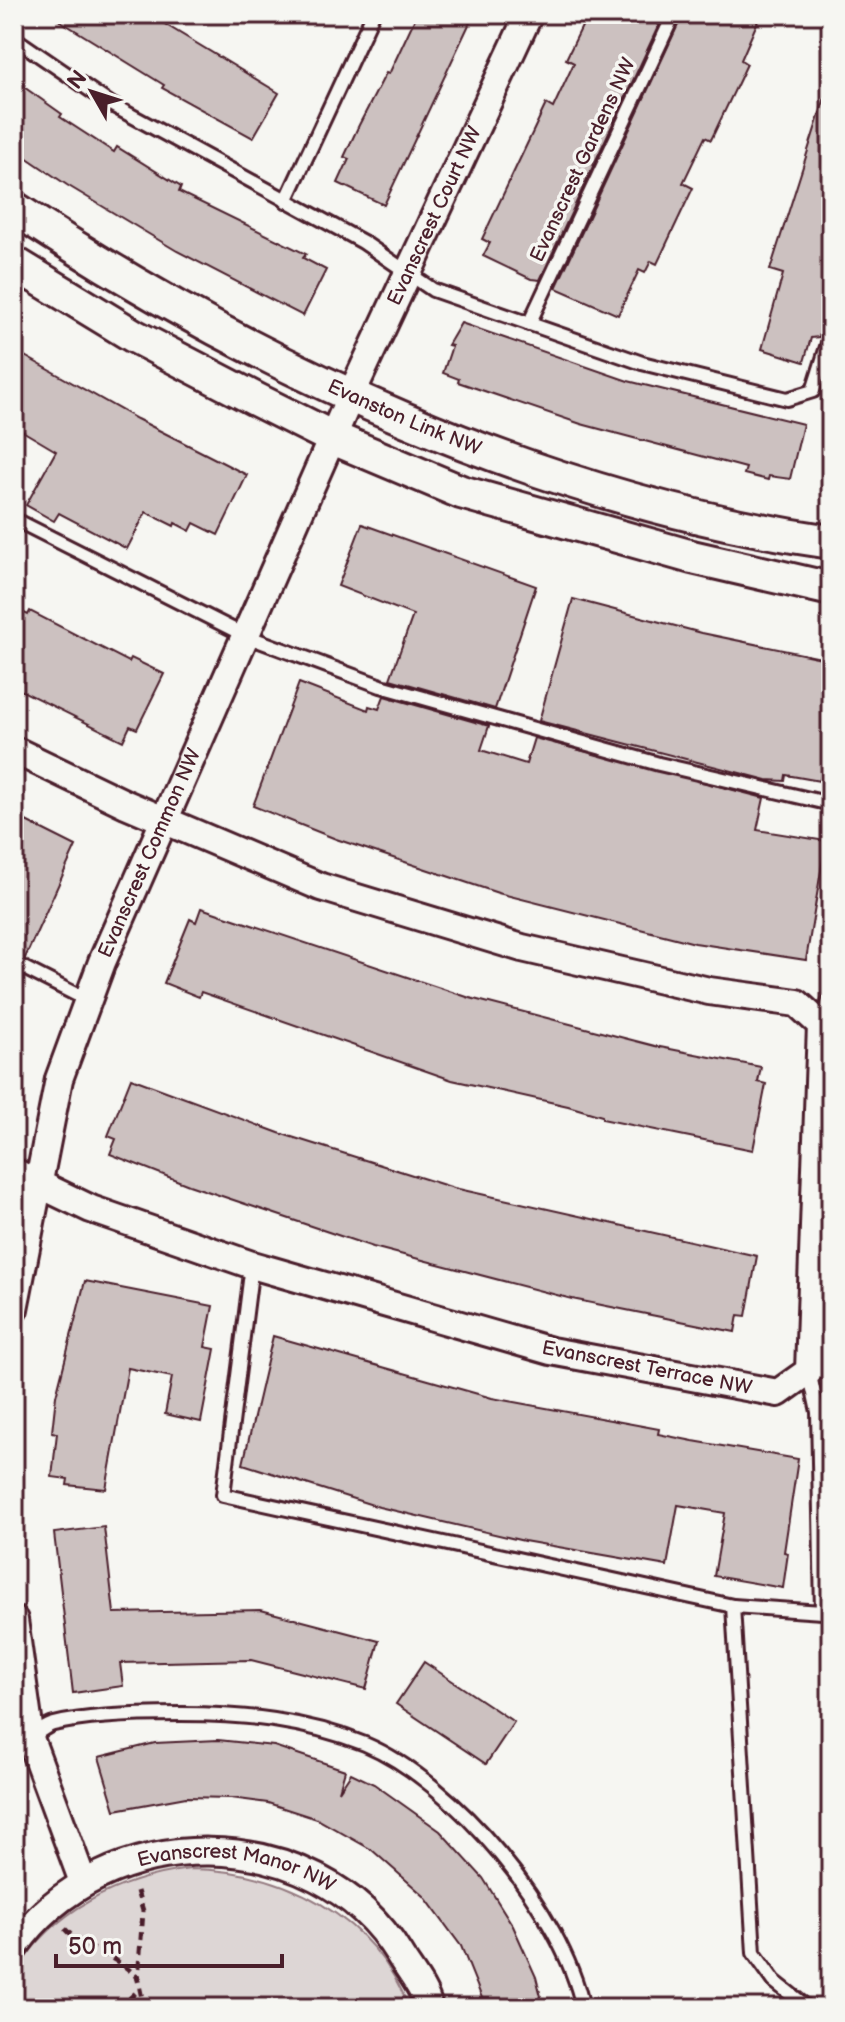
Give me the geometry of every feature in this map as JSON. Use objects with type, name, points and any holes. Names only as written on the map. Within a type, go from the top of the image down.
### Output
[{"type":"street","name":"Evanscrest Court NW","points":[[342,417],[529,14]]},
{"type":"street","name":"Evanston Link NW","points":[[14,208],[97,263],[264,354],[342,417],[461,492],[692,557],[831,589]]},
{"type":"street","name":"Evanston Link NW","points":[[14,263],[134,336],[342,417],[429,430],[547,471],[666,507],[831,542]]},
{"type":"street","name":"Evanscrest Common NW","points":[[14,1309],[59,1079],[87,1000],[342,417]]},
{"type":"street","points":[[14,750],[164,821],[321,887],[522,948],[709,991],[797,1003],[821,1025],[809,1371]]},
{"type":"street","name":"Evanscrest Terrace NW","points":[[14,1172],[91,1209],[252,1265],[551,1351],[778,1393],[809,1371]]},
{"type":"street","points":[[14,1620],[22,1746],[83,1882]]},
{"type":"street","name":"Evanscrest Manor NW","points":[[14,1948],[29,1926],[83,1882],[160,1853],[243,1851],[320,1878],[384,1930],[429,2008]]},
{"type":"lane","points":[[286,201],[373,14]]},
{"type":"lane","name":"Evanscrest Gardens NW","points":[[529,324],[674,14]]},
{"type":"lane","points":[[14,38],[112,105],[363,242],[433,290],[642,363],[787,399],[813,391],[831,334]]},
{"type":"lane","points":[[14,519],[246,636],[381,686],[659,764],[831,804]]},
{"type":"lane","points":[[14,963],[87,1000]]},
{"type":"lane","points":[[821,1025],[831,995]]},
{"type":"lane","points":[[252,1265],[223,1495],[733,1606],[822,1612],[818,1412],[809,1371]]},
{"type":"lane","points":[[733,1606],[754,1953],[774,1981],[808,2008]]},
{"type":"lane","points":[[22,1746],[51,1724],[162,1714],[227,1714],[296,1722],[367,1745],[421,1779],[478,1826],[518,1876],[555,1937],[583,2008]]},
{"type":"path","points":[[135,1884],[143,1911],[138,1980],[144,2008]]},
{"type":"path","points":[[61,1926],[80,1942],[119,1961],[138,1980]]},
{"type":"path","points":[[119,2008],[140,1989]]},
{"type":"shaded area","points":[[190,1869],[225,1871],[259,1878],[322,1904],[349,1924],[373,1948],[393,1976],[409,2008],[14,2008],[14,1974],[30,1951],[68,1915],[113,1889],[163,1873]]},
{"type":"building","points":[[49,14],[148,14],[279,93],[253,138],[162,88],[164,85]]},
{"type":"building","points":[[417,14],[474,14],[384,205],[338,183],[349,159],[344,157]]},
{"type":"building","points":[[588,14],[664,14],[540,280],[531,279],[483,256],[490,243],[482,239],[546,104],[553,108],[574,63],[566,59]]},
{"type":"building","points":[[683,14],[761,14],[741,60],[747,64],[711,140],[705,137],[683,183],[693,188],[657,264],[651,261],[645,273],[639,270],[618,315],[556,288]]},
{"type":"building","points":[[14,80],[62,114],[60,117],[114,152],[117,147],[181,187],[179,192],[306,254],[303,258],[326,270],[303,316],[177,251],[67,185],[14,149]]},
{"type":"building","points":[[826,94],[831,95],[831,297],[819,337],[811,338],[804,362],[762,349],[783,274],[770,270]]},
{"type":"building","points":[[461,323],[628,381],[803,424],[790,479],[769,476],[768,480],[744,474],[746,468],[581,424],[458,382],[459,379],[443,373],[452,346],[448,345]]},
{"type":"building","points":[[14,350],[137,419],[247,475],[218,535],[194,523],[190,531],[175,523],[174,526],[146,512],[127,549],[59,513],[54,521],[26,505],[56,451],[14,426]]},
{"type":"building","points":[[362,524],[536,586],[495,709],[390,679],[413,615],[338,586]]},
{"type":"building","points":[[573,599],[702,633],[831,660],[831,723],[820,781],[786,775],[785,781],[767,780],[539,721]]},
{"type":"building","points":[[14,608],[28,615],[30,611],[129,662],[131,658],[164,674],[137,729],[130,726],[123,741],[14,687]]},
{"type":"building","points":[[299,683],[368,710],[369,706],[379,709],[384,696],[489,726],[481,750],[526,764],[534,738],[764,798],[757,830],[826,841],[806,960],[695,943],[498,893],[336,839],[253,806]]},
{"type":"building","points":[[14,815],[76,846],[25,958],[14,954]]},
{"type":"building","points":[[201,908],[470,998],[655,1046],[761,1067],[758,1082],[766,1084],[753,1150],[602,1119],[602,1116],[568,1106],[452,1080],[201,992],[199,997],[164,983],[190,919],[196,922]]},
{"type":"building","points":[[131,1078],[279,1133],[454,1188],[757,1256],[746,1316],[738,1315],[735,1332],[572,1299],[373,1247],[189,1185],[110,1154],[116,1139],[108,1136]]},
{"type":"building","points":[[85,1281],[213,1306],[205,1347],[215,1349],[201,1422],[165,1414],[172,1377],[128,1368],[106,1489],[67,1485],[68,1479],[52,1477],[57,1433],[52,1432],[56,1396]]},
{"type":"building","points":[[273,1336],[492,1398],[659,1429],[658,1434],[693,1441],[798,1459],[784,1552],[788,1553],[783,1588],[714,1576],[725,1513],[678,1505],[667,1566],[524,1541],[379,1507],[243,1464]]},
{"type":"building","points":[[104,1527],[114,1613],[261,1610],[379,1641],[366,1689],[251,1660],[120,1663],[123,1686],[73,1693],[54,1533]]},
{"type":"building","points":[[424,1662],[514,1722],[486,1764],[396,1704]]},
{"type":"building","points":[[218,1740],[274,1746],[345,1770],[339,1791],[351,1773],[374,1784],[440,1831],[483,1878],[513,1926],[536,1977],[544,2008],[486,2008],[461,1946],[424,1896],[372,1850],[317,1819],[268,1803],[231,1798],[186,1797],[115,1810],[99,1757],[155,1743]]}]
